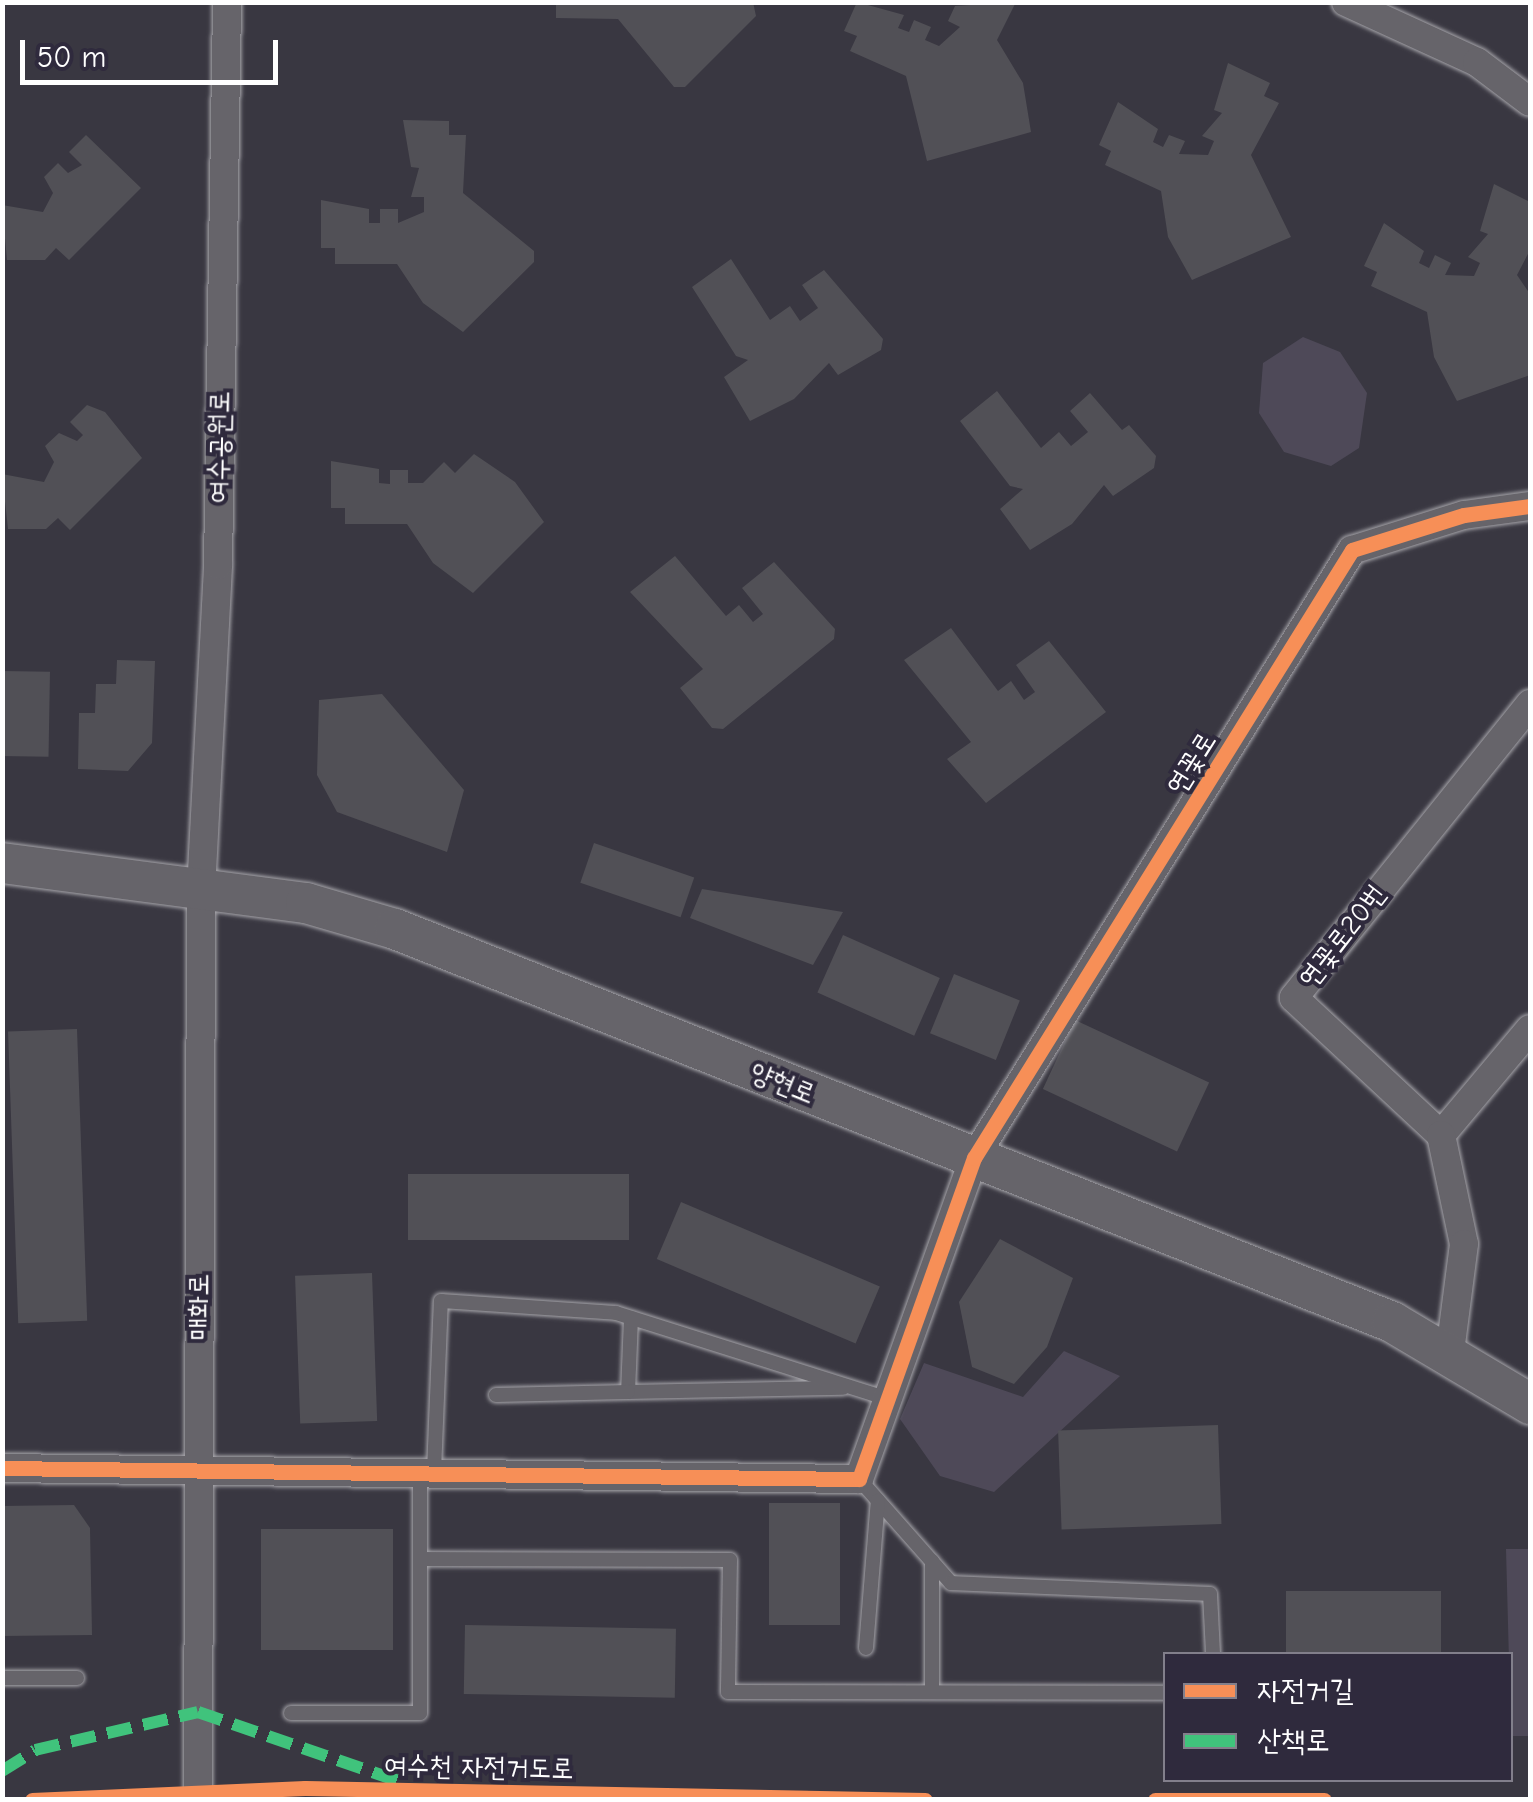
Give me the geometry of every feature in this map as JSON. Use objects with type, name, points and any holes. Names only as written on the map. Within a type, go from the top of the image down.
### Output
[{"type":"main road","name":"양현로","points":[[2,863],[306,904],[395,928],[1450,1352],[1530,1404]]},
{"type":"street","name":"여수공원로","points":[[201,891],[218,565],[227,2]]},
{"type":"street","points":[[1346,2],[1477,62],[1530,102]]},
{"type":"street","name":"연꽃로","points":[[859,1478],[974,1158],[1352,550],[1464,515],[1530,506]]},
{"type":"street","name":"연꽃로20번","points":[[1441,1135],[1294,998],[1530,704]]},
{"type":"street","name":"매화로","points":[[198,1800],[201,891]]},
{"type":"street","points":[[1450,1352],[1464,1244],[1441,1135],[1530,1030]]},
{"type":"street","points":[[2,1468],[198,1467],[859,1478]]},
{"type":"lane","points":[[291,1713],[420,1713],[420,1558],[441,1301],[631,1318],[888,1398]]},
{"type":"lane","points":[[628,1392],[631,1318]]},
{"type":"lane","points":[[496,1394],[855,1388]]},
{"type":"lane","points":[[859,1478],[950,1583],[1210,1594],[1213,1652]]},
{"type":"lane","points":[[866,1648],[878,1500]]},
{"type":"lane","points":[[420,1558],[730,1560],[728,1692],[1163,1692]]},
{"type":"lane","points":[[932,1562],[932,1692]]},
{"type":"lane","points":[[2,1678],[77,1678]]},
{"type":"shaded area","points":[[1303,337],[1340,352],[1367,393],[1359,448],[1331,466],[1284,452],[1259,413],[1263,363]]},
{"type":"shaded area","points":[[1064,1351],[1120,1376],[994,1492],[940,1476],[900,1419],[924,1363],[1023,1397]]},
{"type":"shaded area","points":[[1506,1549],[1530,1549],[1530,1736],[1513,1736],[1513,1652],[1509,1652]]},
{"type":"building","points":[[556,2],[753,2],[756,16],[685,87],[674,87],[618,19],[556,18]]},
{"type":"building","points":[[857,2],[904,15],[898,28],[909,32],[914,20],[931,27],[925,40],[939,46],[960,27],[948,21],[955,6],[1016,2],[997,40],[1023,83],[1031,132],[927,161],[906,76],[850,51],[857,36],[844,31]]},
{"type":"building","points":[[1228,63],[1270,83],[1264,96],[1279,103],[1251,155],[1291,237],[1192,280],[1168,237],[1161,191],[1105,165],[1111,151],[1099,145],[1118,102],[1158,129],[1153,142],[1163,147],[1169,135],[1185,141],[1179,154],[1208,155],[1214,141],[1202,136],[1222,113],[1214,110]]},
{"type":"building","points":[[403,120],[449,121],[449,135],[466,135],[463,193],[534,251],[534,262],[463,332],[423,303],[397,264],[335,264],[335,248],[321,248],[321,200],[369,209],[369,223],[380,223],[380,209],[398,209],[398,223],[424,212],[424,197],[411,197],[419,168],[411,167]]},
{"type":"building","points":[[86,135],[141,188],[69,260],[56,248],[45,260],[7,260],[2,205],[43,212],[53,193],[44,177],[58,163],[68,173],[82,165],[69,152]]},
{"type":"building","points":[[1494,184],[1530,202],[1530,250],[1517,275],[1530,294],[1530,375],[1457,401],[1434,357],[1427,312],[1371,286],[1377,272],[1364,266],[1384,223],[1424,251],[1419,263],[1429,268],[1435,255],[1451,263],[1445,275],[1474,276],[1480,263],[1468,257],[1488,234],[1480,231]]},
{"type":"building","points":[[731,259],[770,320],[790,306],[800,321],[818,308],[802,285],[824,270],[883,339],[881,350],[838,375],[829,363],[794,399],[750,421],[724,377],[748,360],[736,356],[692,287]]},
{"type":"building","points":[[997,391],[1041,448],[1059,432],[1071,446],[1088,432],[1070,411],[1090,393],[1122,430],[1129,425],[1156,456],[1154,468],[1113,496],[1104,485],[1072,524],[1030,550],[1000,509],[1023,489],[1010,486],[960,421]]},
{"type":"building","points":[[87,405],[105,412],[142,458],[70,530],[58,518],[46,529],[8,529],[2,474],[44,482],[54,462],[45,446],[59,433],[77,441],[83,435],[70,422]]},
{"type":"building","points":[[474,454],[515,482],[544,522],[473,593],[433,563],[407,524],[345,524],[345,508],[331,508],[331,461],[379,469],[379,483],[390,484],[390,470],[408,470],[408,483],[423,483],[444,462],[455,473]]},
{"type":"building","points":[[675,556],[726,616],[739,605],[753,622],[763,614],[742,588],[774,562],[835,629],[834,639],[723,729],[712,728],[680,688],[703,669],[630,592]]},
{"type":"building","points":[[951,628],[998,691],[1011,681],[1024,700],[1035,692],[1016,665],[1049,641],[1106,712],[986,803],[947,759],[971,742],[904,660]]},
{"type":"building","points":[[117,660],[155,661],[152,743],[128,771],[78,769],[79,713],[95,713],[96,684],[116,684]]},
{"type":"building","points":[[2,671],[50,672],[49,757],[2,756]]},
{"type":"building","points":[[382,694],[464,790],[447,852],[337,812],[317,775],[319,700]]},
{"type":"building","points":[[594,843],[694,878],[681,917],[580,883]]},
{"type":"building","points":[[702,889],[843,912],[813,965],[690,918]]},
{"type":"building","points":[[843,935],[940,978],[914,1036],[817,993]]},
{"type":"building","points":[[954,974],[1020,1001],[996,1060],[930,1033]]},
{"type":"building","points":[[1075,1020],[1209,1083],[1177,1151],[1043,1089]]},
{"type":"building","points":[[77,1029],[87,1321],[18,1323],[8,1031]]},
{"type":"building","points":[[408,1174],[629,1174],[629,1240],[408,1240]]},
{"type":"building","points":[[681,1202],[880,1286],[856,1343],[657,1259]]},
{"type":"building","points":[[1000,1239],[1073,1278],[1047,1347],[1014,1384],[972,1367],[959,1302]]},
{"type":"building","points":[[372,1273],[377,1421],[300,1424],[295,1276]]},
{"type":"building","points":[[1218,1425],[1221,1524],[1062,1530],[1058,1431]]},
{"type":"building","points":[[769,1503],[840,1503],[840,1625],[769,1625]]},
{"type":"building","points":[[74,1505],[90,1528],[92,1635],[2,1636],[2,1506]]},
{"type":"building","points":[[261,1529],[393,1529],[393,1650],[261,1650]]},
{"type":"building","points":[[1286,1591],[1441,1591],[1441,1652],[1286,1652]]},
{"type":"building","points":[[465,1625],[676,1629],[675,1698],[464,1694]]},
{"type":"marked path","points":[[2,1771],[35,1750],[198,1712],[398,1781]]},
{"type":"cycle path","points":[[2,1468],[859,1479],[974,1158],[1352,550],[1464,515],[1530,506]]},
{"type":"cycle path","name":"여수천 자전거도로","points":[[32,1800],[305,1788],[925,1800]]},
{"type":"cycle path","points":[[1155,1800],[1324,1800]]}]
